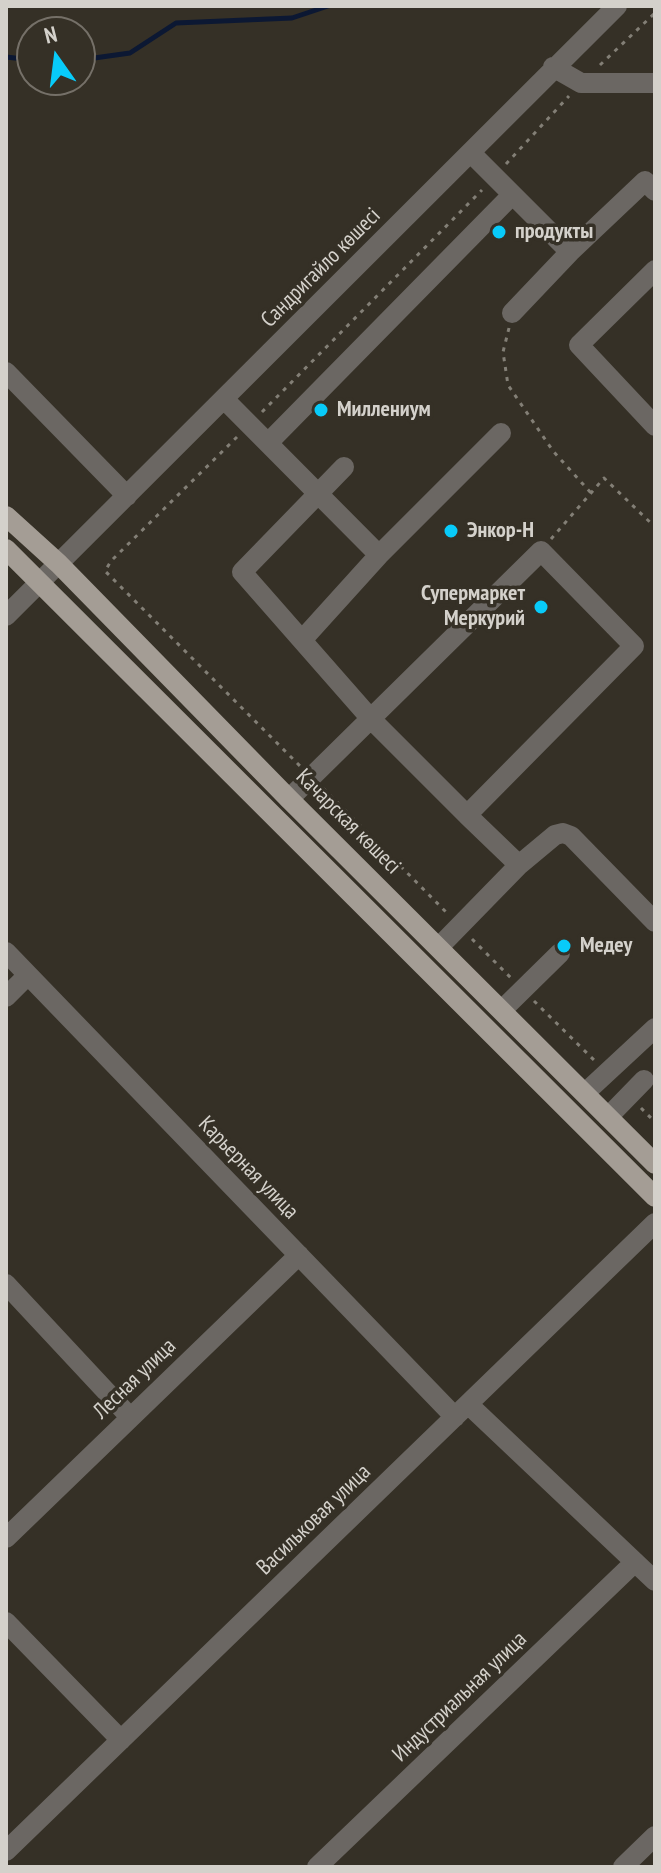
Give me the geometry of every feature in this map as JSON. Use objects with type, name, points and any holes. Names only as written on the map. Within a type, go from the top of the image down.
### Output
[{"type":"main road","name":"Качарская көшесі","points":[[6,516],[59,564],[289,799],[655,1164]]},
{"type":"main road","points":[[6,549],[655,1197]]},
{"type":"street","name":"Сандригайло көшесі","points":[[6,616],[617,6]]},
{"type":"street","points":[[553,67],[581,83],[655,83]]},
{"type":"street","points":[[471,153],[570,252]]},
{"type":"street","points":[[512,313],[570,252],[645,181],[655,191]]},
{"type":"street","points":[[268,443],[512,195]]},
{"type":"street","points":[[655,270],[579,345],[655,426]]},
{"type":"street","points":[[6,372],[127,496]]},
{"type":"street","points":[[224,399],[379,555]]},
{"type":"street","points":[[303,639],[379,555],[501,433]]},
{"type":"street","points":[[344,467],[242,572],[371,719],[519,865]]},
{"type":"street","points":[[289,799],[541,551],[634,646],[467,815]]},
{"type":"street","points":[[168,710],[186,692]]},
{"type":"street","points":[[439,947],[519,865],[555,835],[563,833],[571,836],[655,922]]},
{"type":"street","name":"Карьерная улица","points":[[6,952],[299,1255],[462,1410],[655,1581]]},
{"type":"street","points":[[493,1034],[523,989],[560,953]]},
{"type":"street","points":[[6,997],[28,975]]},
{"type":"street","points":[[585,1093],[655,1028]]},
{"type":"street","points":[[608,1117],[644,1080]]},
{"type":"street","name":"Васильковая улица","points":[[6,1851],[655,1223]]},
{"type":"street","name":"Лесная улица","points":[[6,1538],[299,1255]]},
{"type":"street","points":[[6,1284],[130,1417]]},
{"type":"street","name":"Индустриальная улица","points":[[317,1867],[635,1562]]},
{"type":"street","points":[[6,1622],[121,1740]]},
{"type":"street","points":[[623,1867],[655,1836]]},
{"type":"path","points":[[494,177],[111,561],[105,571],[606,1073]]},
{"type":"path","points":[[512,313],[503,352],[508,385],[553,451],[591,493]]},
{"type":"path","points":[[541,551],[604,478],[655,527]]},
{"type":"path","points":[[629,1096],[655,1122]]},
{"type":"waterway","points":[[96,58],[130,53],[176,23],[292,18],[328,6]]},
{"type":"waterway","points":[[6,57],[16,58]]},
{"type":"place","name":"продукты","points":[[499,232]]},
{"type":"place","name":"Миллениум","points":[[321,410]]},
{"type":"place","name":"Энкор-Н","points":[[451,531]]},
{"type":"place","name":"Супермаркет Меркурий","points":[[541,607]]},
{"type":"place","name":"Медеу","points":[[564,946]]}]
